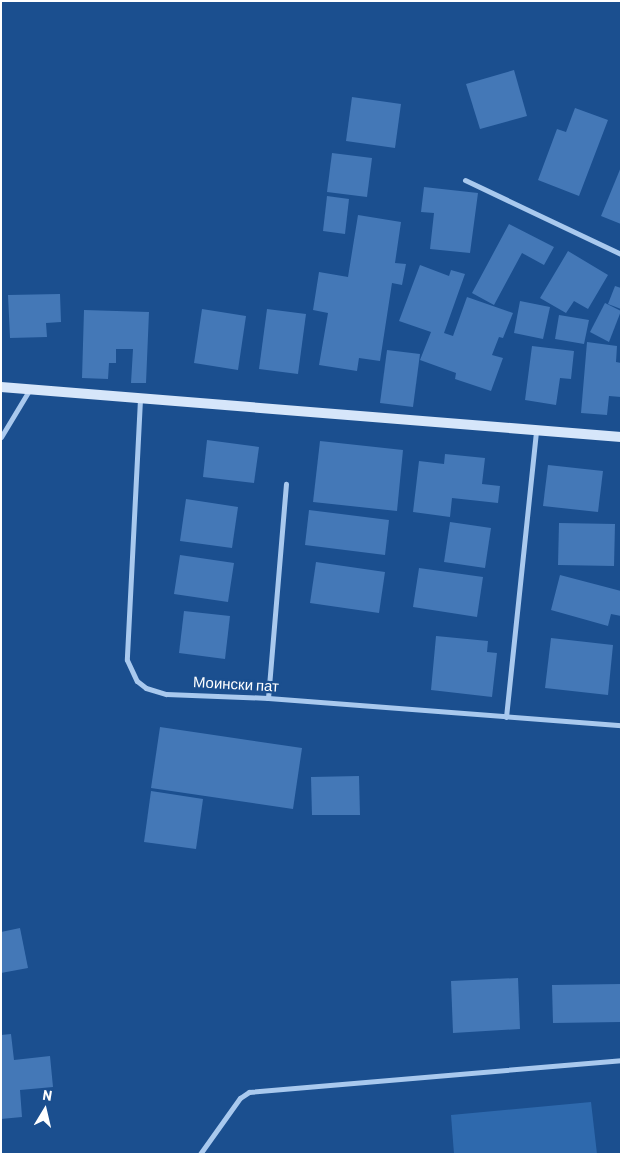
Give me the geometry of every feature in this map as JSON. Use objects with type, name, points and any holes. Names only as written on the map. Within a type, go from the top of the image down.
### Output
[{"type":"main road","points":[[1,387],[621,437]]},
{"type":"street","points":[[465,180],[621,254]]},
{"type":"street","points":[[1,437],[30,389]]},
{"type":"street","name":"Моински пат","points":[[140,399],[127,660],[137,681],[156,692],[268,698],[621,725]]},
{"type":"street","points":[[506,717],[536,431]]},
{"type":"street","points":[[268,698],[286,484]]},
{"type":"street","points":[[200,1154],[240,1098],[249,1092],[621,1060]]},
{"type":"shaded area","points":[[591,1102],[597,1154],[454,1154],[451,1115]]},
{"type":"building","points":[[514,70],[527,116],[480,129],[466,84]]},
{"type":"building","points":[[352,97],[401,104],[395,148],[346,141]]},
{"type":"building","points":[[575,108],[608,120],[579,196],[538,180],[557,129],[566,132]]},
{"type":"building","points":[[332,153],[372,158],[367,197],[327,192]]},
{"type":"building","points":[[621,167],[621,224],[601,216]]},
{"type":"building","points":[[424,187],[478,193],[470,253],[430,249],[434,213],[421,212]]},
{"type":"building","points":[[327,196],[349,199],[345,234],[323,231]]},
{"type":"building","points":[[358,215],[401,222],[395,263],[406,264],[402,285],[392,283],[380,361],[359,358],[357,371],[319,365],[328,313],[313,310],[319,272],[348,277]]},
{"type":"building","points":[[509,224],[554,247],[544,265],[522,253],[494,305],[472,293]]},
{"type":"building","points":[[568,251],[608,275],[588,309],[574,301],[566,313],[540,298]]},
{"type":"building","points":[[420,265],[449,276],[451,270],[465,274],[444,333],[453,336],[467,297],[513,313],[503,338],[499,337],[492,355],[503,358],[491,391],[455,379],[456,373],[420,360],[431,332],[399,321]]},
{"type":"building","points":[[615,286],[621,288],[621,309],[608,304]]},
{"type":"building","points":[[60,294],[61,322],[46,323],[47,337],[10,338],[8,295]]},
{"type":"building","points":[[520,301],[550,307],[543,339],[514,333]]},
{"type":"building","points":[[605,303],[621,311],[609,342],[590,332]]},
{"type":"building","points":[[202,309],[246,316],[238,370],[194,363]]},
{"type":"building","points":[[267,309],[306,314],[298,374],[259,369]]},
{"type":"building","points":[[84,310],[149,312],[146,383],[131,383],[133,349],[116,349],[116,363],[109,363],[108,379],[82,378]]},
{"type":"building","points":[[559,315],[589,320],[584,344],[555,339]]},
{"type":"building","points":[[587,342],[617,346],[616,362],[621,363],[621,397],[609,396],[607,415],[581,413]]},
{"type":"building","points":[[532,346],[574,351],[571,379],[560,378],[556,405],[525,400]]},
{"type":"building","points":[[387,350],[420,354],[413,407],[380,403]]},
{"type":"building","points":[[207,440],[259,447],[254,483],[203,477]]},
{"type":"building","points":[[320,441],[403,450],[397,511],[313,502]]},
{"type":"building","points":[[445,454],[485,458],[482,484],[500,486],[498,503],[452,498],[450,517],[413,512],[419,461],[444,464]]},
{"type":"building","points":[[548,465],[603,471],[598,512],[543,506]]},
{"type":"building","points":[[186,499],[238,507],[232,548],[180,541]]},
{"type":"building","points":[[309,510],[389,520],[385,555],[305,545]]},
{"type":"building","points":[[450,522],[491,528],[485,568],[444,562]]},
{"type":"building","points":[[559,523],[615,524],[614,566],[558,565]]},
{"type":"building","points":[[180,555],[234,563],[228,602],[174,594]]},
{"type":"building","points":[[316,562],[385,572],[379,613],[310,603]]},
{"type":"building","points":[[419,568],[483,577],[477,617],[413,607]]},
{"type":"building","points":[[560,575],[621,591],[621,616],[611,614],[608,626],[551,610]]},
{"type":"building","points":[[184,611],[230,616],[225,659],[179,653]]},
{"type":"building","points":[[436,636],[488,641],[487,652],[497,653],[492,697],[431,690]]},
{"type":"building","points":[[551,638],[613,645],[608,695],[545,688]]},
{"type":"building","points":[[160,727],[302,748],[293,809],[151,788]]},
{"type":"building","points":[[359,776],[360,815],[312,815],[311,777]]},
{"type":"building","points":[[151,791],[203,799],[196,849],[144,842]]},
{"type":"building","points":[[20,928],[28,968],[1,973],[1,932]]},
{"type":"building","points":[[518,978],[520,1029],[453,1033],[451,981]]},
{"type":"building","points":[[621,984],[621,1022],[553,1023],[552,985]]},
{"type":"building","points":[[11,1034],[14,1060],[50,1056],[53,1087],[20,1090],[22,1117],[1,1119],[1,1035]]}]
